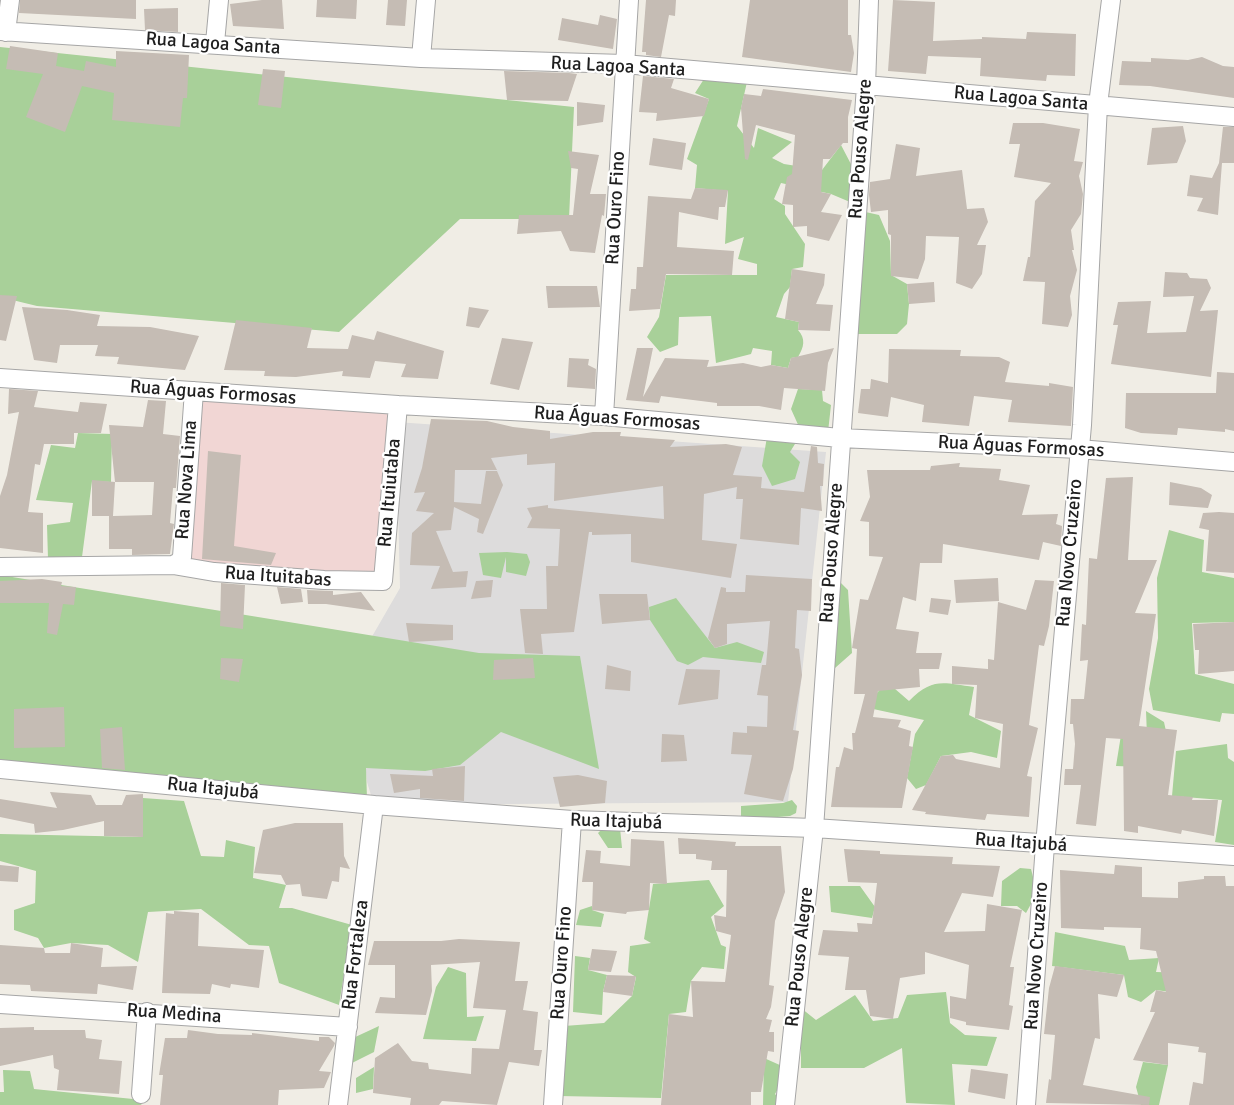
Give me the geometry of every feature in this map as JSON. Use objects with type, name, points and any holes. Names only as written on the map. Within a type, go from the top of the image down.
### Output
[{"type":"street","points":[[3,31],[10,0]]},
{"type":"street","points":[[215,43],[219,0]]},
{"type":"street","points":[[421,58],[426,0]]},
{"type":"street","name":"Rua Ouro Fino","points":[[604,416],[629,0]]},
{"type":"street","name":"Rua Pouso Alegre","points":[[785,1105],[814,828],[866,86],[869,0]]},
{"type":"street","name":"Rua Novo Cruzeiro","points":[[1026,1105],[1045,845],[1079,449],[1098,105],[1111,0]]},
{"type":"street","name":"Rua Lagoa Santa","points":[[3,31],[215,43],[421,58],[624,64],[1234,117]]},
{"type":"street","name":"Rua Águas Formosas","points":[[0,378],[398,405],[604,416],[840,438],[1079,449],[1234,462]]},
{"type":"street","name":"Rua Nova Lima","points":[[173,565],[179,562],[182,557],[194,392]]},
{"type":"street","name":"Rua Ituiutaba","points":[[384,581],[398,405]]},
{"type":"street","points":[[0,566],[173,565]]},
{"type":"street","name":"Rua Ituitabas","points":[[173,565],[214,572],[331,580],[384,581]]},
{"type":"street","name":"Rua Itajubá","points":[[0,768],[374,805],[572,820],[814,828],[1045,845],[1234,856]]},
{"type":"street","name":"Rua Fortaleza","points":[[338,1105],[374,805]]},
{"type":"street","name":"Rua Ouro Fino","points":[[553,1105],[572,820]]},
{"type":"street","name":"Rua Medina","points":[[0,1004],[147,1012],[348,1027]]},
{"type":"street","points":[[141,1094],[147,1012]]},
{"type":"shaded area","points":[[194,391],[398,405],[383,581],[173,565]]},
{"type":"shaded area","points":[[396,422],[826,452],[788,802],[374,805],[367,782],[355,666],[400,588]]},
{"type":"green space","points":[[0,47],[574,107],[569,219],[460,219],[339,332],[37,306],[0,297]]},
{"type":"green space","points":[[704,79],[747,82],[737,126],[754,148],[758,128],[792,142],[772,158],[784,164],[822,170],[841,145],[853,168],[850,202],[831,194],[781,183],[774,199],[785,206],[785,214],[805,244],[803,267],[792,269],[790,287],[784,294],[776,317],[799,322],[798,330],[803,340],[803,346],[798,357],[791,358],[788,368],[771,365],[772,351],[753,348],[751,354],[716,363],[711,316],[679,317],[678,345],[660,352],[647,337],[659,317],[666,275],[757,275],[757,264],[738,259],[744,237],[725,244],[728,191],[695,188],[697,165],[687,159],[709,99],[695,93]]},
{"type":"green space","points":[[861,211],[879,215],[890,241],[891,275],[907,284],[909,304],[907,324],[897,334],[854,334]]},
{"type":"green space","points":[[798,389],[822,390],[823,401],[831,405],[828,432],[800,429],[791,409]]},
{"type":"green space","points":[[78,433],[112,434],[111,482],[92,481],[82,557],[48,559],[47,525],[70,522],[73,503],[36,500],[51,445],[75,448]]},
{"type":"green space","points":[[767,437],[798,439],[790,452],[800,462],[795,479],[772,486],[762,466]]},
{"type":"green space","points":[[1169,530],[1204,540],[1202,572],[1234,578],[1234,622],[1192,623],[1195,674],[1234,684],[1234,714],[1222,713],[1220,722],[1153,710],[1149,689],[1158,638],[1157,578]]},
{"type":"green space","points":[[507,552],[527,554],[530,562],[526,576],[506,572],[506,557],[501,578],[483,575],[479,553]]},
{"type":"green space","points":[[0,575],[479,653],[580,656],[599,769],[501,732],[460,765],[425,771],[366,768],[367,799],[125,772],[103,773],[0,761]]},
{"type":"green space","points":[[834,576],[848,590],[852,653],[835,668],[828,670]]},
{"type":"green space","points":[[676,598],[715,648],[737,642],[764,652],[761,663],[703,657],[688,665],[677,661],[650,620],[649,607]]},
{"type":"green space","points":[[887,682],[909,701],[917,693],[932,685],[946,683],[974,687],[969,715],[1001,731],[997,758],[971,752],[941,756],[926,785],[916,789],[907,778],[915,734],[924,720],[864,707]]},
{"type":"green space","points":[[1146,711],[1164,722],[1167,736],[1141,767],[1116,766],[1121,735],[1147,736]]},
{"type":"green space","points":[[1227,744],[1228,758],[1234,762],[1234,845],[1215,842],[1222,800],[1172,796],[1176,751]]},
{"type":"green space","points":[[143,798],[184,801],[201,856],[224,857],[226,840],[255,847],[253,878],[286,885],[279,908],[292,908],[352,925],[339,1005],[279,983],[269,946],[249,945],[201,909],[148,912],[138,962],[108,945],[71,943],[44,948],[38,938],[14,930],[14,910],[35,903],[36,871],[0,861],[0,834],[142,837]]},
{"type":"green space","points":[[792,800],[797,806],[796,813],[790,816],[741,820],[741,806],[783,803]]},
{"type":"green space","points":[[604,827],[620,828],[622,848],[608,848],[598,833]]},
{"type":"green space","points":[[1020,868],[1031,869],[1037,893],[1026,913],[1017,906],[1001,906],[1002,881]]},
{"type":"green space","points":[[709,880],[724,906],[711,917],[721,945],[726,947],[724,969],[702,967],[691,981],[686,1012],[669,1014],[661,1098],[559,1096],[564,1026],[604,1023],[632,996],[636,977],[628,972],[630,946],[651,943],[644,939],[653,884]]},
{"type":"green space","points":[[829,886],[860,886],[875,907],[872,918],[831,912]]},
{"type":"green space","points":[[592,906],[592,910],[604,914],[601,927],[576,925],[580,910]]},
{"type":"green space","points":[[1055,932],[1125,946],[1129,960],[1159,958],[1156,972],[1191,973],[1185,994],[1156,990],[1141,1002],[1128,997],[1124,975],[1052,966]]},
{"type":"green space","points":[[575,956],[590,958],[588,970],[607,975],[603,992],[602,1015],[573,1012]]},
{"type":"green space","points":[[448,967],[466,973],[467,1017],[484,1016],[476,1041],[423,1039],[436,987]]},
{"type":"green space","points":[[946,992],[950,1023],[965,1035],[997,1037],[987,1066],[952,1064],[955,1105],[906,1103],[902,1048],[864,1068],[801,1068],[801,1008],[816,1020],[855,995],[873,1021],[898,1018],[907,995]]},
{"type":"green space","points":[[379,1026],[374,1052],[352,1063],[351,1039]]},
{"type":"green space","points":[[764,1058],[782,1066],[780,1085],[775,1094],[781,1101],[779,1105],[763,1105]]},
{"type":"green space","points":[[1143,1062],[1168,1065],[1159,1105],[1141,1105],[1136,1087]]},
{"type":"green space","points":[[374,1067],[373,1089],[356,1093],[356,1078]]},
{"type":"green space","points":[[3,1070],[30,1071],[34,1089],[133,1099],[142,1105],[0,1105],[0,1092],[4,1092]]},
{"type":"building","points":[[20,0],[136,0],[136,19],[19,13]]},
{"type":"building","points":[[262,0],[282,0],[284,29],[233,26],[230,4]]},
{"type":"building","points":[[317,0],[357,0],[356,19],[316,17]]},
{"type":"building","points":[[388,0],[407,0],[405,26],[386,25]]},
{"type":"building","points":[[646,0],[676,0],[675,16],[669,15],[661,57],[646,55],[646,52],[642,52]]},
{"type":"building","points":[[750,0],[848,0],[848,35],[851,35],[854,53],[851,72],[742,57]]},
{"type":"building","points":[[893,0],[935,2],[933,41],[982,39],[982,37],[1026,39],[1027,32],[1076,34],[1075,76],[1047,75],[1046,81],[980,76],[981,58],[928,56],[926,74],[888,71]]},
{"type":"building","points":[[178,8],[178,32],[145,30],[144,9]]},
{"type":"building","points":[[600,15],[617,19],[613,49],[558,40],[562,18],[598,25]]},
{"type":"building","points":[[10,46],[58,53],[56,66],[84,71],[86,61],[116,67],[116,51],[189,55],[187,98],[183,98],[180,127],[112,120],[114,93],[82,86],[65,132],[26,117],[43,74],[6,69]]},
{"type":"building","points":[[1202,57],[1223,66],[1234,67],[1234,98],[1150,86],[1119,85],[1122,61],[1151,62],[1151,58],[1188,60]]},
{"type":"building","points":[[263,69],[285,71],[281,108],[258,105]]},
{"type":"building","points":[[504,71],[577,74],[568,101],[507,100]]},
{"type":"building","points":[[643,76],[674,79],[671,88],[709,99],[704,116],[656,121],[657,113],[639,112]]},
{"type":"building","points":[[763,89],[852,100],[848,117],[848,143],[843,143],[830,159],[823,159],[821,192],[831,194],[821,212],[842,215],[829,241],[807,236],[807,226],[793,227],[793,205],[782,204],[787,177],[792,174],[795,135],[756,125],[748,160],[745,159],[741,108],[744,94],[761,96]]},
{"type":"building","points":[[577,102],[605,105],[603,122],[577,126]]},
{"type":"building","points":[[1013,123],[1043,123],[1080,129],[1074,161],[1083,162],[1079,176],[1083,194],[1081,214],[1071,230],[1074,250],[1072,250],[1077,270],[1070,296],[1072,315],[1068,327],[1042,324],[1045,282],[1023,281],[1028,257],[1030,257],[1035,201],[1051,183],[1014,177],[1020,144],[1009,144]]},
{"type":"building","points":[[1183,126],[1186,141],[1177,163],[1147,165],[1152,128]]},
{"type":"building","points":[[1223,127],[1234,127],[1234,163],[1222,163],[1218,215],[1197,211],[1203,198],[1187,196],[1190,175],[1212,178],[1219,163]]},
{"type":"building","points":[[653,138],[686,143],[682,170],[649,165]]},
{"type":"building","points":[[896,144],[920,148],[916,176],[962,170],[967,209],[984,208],[988,222],[977,245],[986,245],[982,274],[972,289],[956,283],[959,237],[926,236],[925,259],[918,279],[891,276],[891,235],[888,234],[888,210],[871,212],[869,195],[870,182],[890,179]]},
{"type":"building","points":[[568,151],[599,155],[590,194],[606,194],[604,216],[602,215],[595,253],[570,251],[561,231],[517,234],[519,215],[573,215],[578,169],[571,168]]},
{"type":"building","points":[[695,188],[728,190],[725,207],[719,207],[718,220],[679,212],[677,247],[734,251],[732,275],[666,274],[660,309],[629,311],[631,289],[636,289],[637,267],[643,267],[648,196],[691,199]]},
{"type":"building","points":[[792,269],[825,274],[824,285],[816,304],[833,305],[830,331],[798,330],[799,322],[785,319]]},
{"type":"building","points":[[1165,272],[1187,273],[1190,278],[1207,279],[1211,288],[1200,311],[1218,310],[1211,377],[1111,364],[1118,325],[1113,325],[1118,302],[1151,301],[1147,333],[1186,332],[1194,296],[1163,297]]},
{"type":"building","points":[[934,282],[935,302],[909,304],[907,284]]},
{"type":"building","points":[[546,286],[597,286],[600,307],[548,308]]},
{"type":"building","points":[[0,295],[17,296],[6,341],[0,340]]},
{"type":"building","points":[[22,307],[67,310],[100,315],[97,326],[150,327],[199,336],[185,370],[117,364],[119,357],[95,356],[98,345],[60,345],[57,363],[34,360]]},
{"type":"building","points":[[469,307],[489,310],[479,328],[466,326]]},
{"type":"building","points":[[236,320],[312,328],[307,348],[348,349],[352,335],[374,340],[377,331],[444,351],[438,379],[401,377],[406,364],[375,361],[370,378],[342,376],[343,371],[296,377],[264,376],[265,371],[224,370]]},
{"type":"building","points":[[502,338],[533,342],[519,390],[490,384]]},
{"type":"building","points":[[637,348],[653,348],[643,397],[665,358],[709,360],[707,367],[743,363],[761,367],[771,365],[788,368],[791,358],[834,348],[828,363],[825,391],[784,388],[781,410],[759,406],[717,406],[717,403],[661,396],[659,403],[626,400]]},
{"type":"building","points":[[889,349],[961,350],[960,356],[999,357],[1010,362],[1005,382],[1049,386],[1049,383],[1073,387],[1071,426],[1008,422],[1012,400],[974,396],[969,426],[922,422],[924,405],[891,397],[888,417],[858,413],[861,389],[870,389],[871,379],[888,383]]},
{"type":"building","points":[[569,358],[589,359],[588,365],[596,369],[595,389],[567,387]]},
{"type":"building","points":[[1217,372],[1234,373],[1234,431],[1225,429],[1225,432],[1178,428],[1177,435],[1141,433],[1125,428],[1126,393],[1216,393]]},
{"type":"building","points":[[9,389],[38,391],[34,407],[78,412],[80,402],[107,404],[101,433],[74,433],[74,444],[44,444],[40,465],[35,464],[28,512],[43,513],[43,553],[0,548],[0,496],[7,475],[19,412],[8,414]]},
{"type":"building","points":[[148,400],[166,401],[163,434],[180,436],[176,488],[173,488],[170,523],[174,524],[170,554],[132,555],[132,549],[109,549],[109,516],[92,516],[92,480],[115,482],[109,425],[143,427]],"holes":[[[115,482],[154,482],[152,515],[113,516]]]},
{"type":"building","points":[[431,419],[487,421],[513,427],[550,431],[550,439],[593,432],[621,432],[620,436],[675,440],[670,447],[726,444],[742,447],[733,475],[762,477],[761,488],[804,492],[811,446],[817,447],[818,463],[824,464],[823,486],[820,486],[822,511],[801,508],[799,545],[740,539],[743,499],[736,499],[737,487],[704,494],[702,540],[737,544],[731,578],[631,562],[631,534],[592,535],[592,532],[589,532],[574,632],[541,634],[543,654],[525,653],[520,609],[547,609],[546,566],[558,566],[560,529],[527,528],[532,518],[527,508],[548,505],[548,508],[664,519],[663,486],[554,501],[555,463],[527,465],[527,454],[491,458],[497,470],[455,470],[454,502],[481,504],[486,471],[497,471],[503,485],[483,534],[477,532],[479,519],[454,507],[451,530],[436,531],[453,572],[468,571],[466,587],[431,589],[440,566],[410,565],[412,533],[434,513],[416,511],[425,492],[414,493],[422,468]]},
{"type":"building","points":[[208,451],[241,455],[234,546],[276,553],[271,565],[202,559]]},
{"type":"building","points":[[960,463],[959,467],[1001,469],[999,480],[1030,485],[1022,515],[1058,514],[1056,524],[1062,526],[1061,546],[1043,542],[1039,560],[943,544],[942,563],[920,563],[916,601],[903,597],[896,629],[919,632],[916,653],[942,653],[939,669],[919,669],[920,687],[878,691],[873,717],[901,720],[898,727],[911,731],[909,746],[913,747],[902,808],[831,807],[836,767],[839,767],[844,747],[853,750],[852,733],[855,733],[865,694],[854,694],[857,649],[852,648],[860,599],[868,600],[883,557],[869,556],[869,522],[860,521],[870,497],[867,470],[930,470],[931,466]]},
{"type":"building","points":[[1133,477],[1128,560],[1157,560],[1135,613],[1156,614],[1139,726],[1177,730],[1168,795],[1193,797],[1192,800],[1218,800],[1214,836],[1182,830],[1181,834],[1138,826],[1138,833],[1124,831],[1123,739],[1106,738],[1096,826],[1076,824],[1081,785],[1064,785],[1065,769],[1073,769],[1075,744],[1073,724],[1070,724],[1071,699],[1084,699],[1088,660],[1080,661],[1082,624],[1086,625],[1089,558],[1097,559],[1106,478]]},
{"type":"building","points":[[1170,482],[1201,488],[1212,495],[1208,508],[1169,505]]},
{"type":"building","points":[[1203,513],[1234,513],[1234,573],[1206,571],[1209,530],[1199,528]]},
{"type":"building","points":[[746,575],[812,579],[811,611],[797,610],[795,648],[799,649],[802,675],[793,730],[799,731],[793,769],[783,801],[744,794],[752,755],[731,754],[733,732],[747,733],[747,726],[767,727],[768,696],[757,695],[762,665],[766,665],[770,621],[727,624],[727,644],[715,648],[708,638],[721,587],[726,588],[726,592],[745,592]]},
{"type":"building","points":[[998,578],[999,601],[956,603],[954,580]]},
{"type":"building","points":[[42,579],[62,582],[61,586],[76,587],[74,605],[63,604],[57,635],[47,633],[49,603],[0,603],[0,581]]},
{"type":"building","points":[[493,580],[491,597],[471,599],[476,581]]},
{"type":"building","points":[[1035,580],[1054,581],[1049,626],[1044,646],[1039,645],[1029,725],[1038,728],[1027,776],[1032,777],[1029,817],[987,814],[985,820],[925,814],[926,812],[912,810],[941,756],[953,755],[956,759],[1000,768],[1003,724],[975,718],[977,685],[952,684],[952,666],[988,669],[988,659],[994,660],[998,602],[1026,610]]},
{"type":"building","points":[[221,583],[245,585],[243,629],[220,626]]},
{"type":"building","points":[[277,587],[301,589],[303,602],[281,604]]},
{"type":"building","points":[[307,590],[333,591],[333,595],[361,592],[375,611],[326,604],[308,604]]},
{"type":"building","points":[[599,594],[647,594],[650,620],[602,624]]},
{"type":"building","points":[[931,598],[951,600],[948,615],[929,612]]},
{"type":"building","points":[[1234,622],[1234,671],[1198,674],[1199,650],[1195,650],[1193,624]]},
{"type":"building","points":[[406,623],[453,625],[453,640],[409,642]]},
{"type":"building","points":[[221,658],[243,659],[239,682],[220,679]]},
{"type":"building","points":[[533,658],[535,678],[493,680],[494,660]]},
{"type":"building","points":[[607,665],[631,671],[630,691],[605,689]]},
{"type":"building","points":[[686,669],[720,670],[718,699],[678,705]]},
{"type":"building","points":[[64,707],[65,747],[14,748],[14,709]]},
{"type":"building","points":[[122,727],[125,770],[102,768],[100,729]]},
{"type":"building","points":[[662,734],[684,735],[687,761],[661,762]]},
{"type":"building","points":[[465,766],[464,801],[420,798],[420,789],[394,793],[390,774],[433,776],[432,769]]},
{"type":"building","points":[[578,775],[607,781],[605,803],[560,807],[553,777]]},
{"type":"building","points":[[50,792],[91,795],[96,805],[122,805],[126,795],[143,794],[143,837],[104,836],[104,821],[63,830],[35,833],[34,824],[0,817],[0,799],[57,808]]},
{"type":"building","points":[[295,823],[343,823],[344,856],[350,869],[340,867],[339,882],[332,881],[327,899],[302,896],[300,884],[286,885],[281,875],[254,873],[263,830]]},
{"type":"building","points":[[678,838],[736,842],[735,846],[781,846],[785,892],[775,921],[769,985],[774,986],[771,1007],[766,1019],[772,1020],[769,1032],[774,1032],[774,1052],[768,1051],[761,1092],[751,1092],[751,1105],[661,1105],[669,1014],[693,1017],[691,981],[725,982],[731,935],[716,931],[714,915],[726,917],[727,870],[711,870],[712,861],[696,859],[696,854],[679,854]]},
{"type":"building","points":[[631,839],[664,841],[667,884],[650,883],[649,910],[627,912],[626,914],[592,910],[593,882],[582,882],[586,850],[601,851],[600,863],[630,866]]},
{"type":"building","points":[[844,849],[880,851],[880,854],[953,857],[952,864],[1000,866],[993,897],[962,893],[944,932],[985,931],[987,904],[1022,910],[1010,967],[1014,967],[1009,1005],[1013,1006],[1009,1030],[966,1025],[966,1022],[950,1018],[950,996],[966,999],[969,965],[925,952],[925,974],[900,978],[893,1019],[870,1016],[866,990],[845,990],[849,957],[818,955],[823,930],[858,932],[857,923],[872,924],[877,883],[848,882]]},
{"type":"building","points":[[0,865],[19,867],[18,882],[0,881]]},
{"type":"building","points":[[1115,865],[1142,867],[1142,897],[1178,898],[1178,882],[1204,879],[1204,876],[1225,876],[1226,886],[1234,886],[1234,1105],[1189,1105],[1193,1082],[1203,1084],[1206,1053],[1198,1052],[1199,1047],[1168,1043],[1168,1065],[1133,1060],[1155,1012],[1150,1012],[1156,990],[1166,992],[1156,951],[1140,949],[1141,928],[1104,927],[1104,930],[1061,928],[1060,870],[1114,874]]},
{"type":"building","points":[[174,911],[199,913],[198,946],[264,950],[259,988],[231,984],[230,988],[212,984],[210,994],[162,993],[166,913],[174,914]]},
{"type":"building","points":[[459,939],[520,942],[515,981],[528,981],[523,1010],[538,1012],[534,1050],[542,1050],[539,1066],[509,1062],[497,1105],[442,1101],[439,1105],[410,1105],[411,1098],[373,1093],[375,1058],[398,1043],[412,1061],[428,1063],[429,1069],[471,1074],[472,1048],[499,1049],[506,1010],[473,1008],[480,962],[431,965],[432,991],[426,1015],[375,1013],[380,997],[395,998],[395,965],[368,965],[374,941],[441,941]]},
{"type":"building","points":[[71,943],[103,948],[101,967],[137,966],[133,990],[98,984],[97,994],[31,991],[30,985],[0,984],[0,945],[44,948],[45,953],[70,953]]},
{"type":"building","points":[[592,949],[617,951],[611,972],[588,970]]},
{"type":"building","points":[[1055,966],[1124,975],[1117,997],[1098,994],[1100,1039],[1095,1038],[1083,1085],[1150,1097],[1149,1105],[1046,1103],[1049,1079],[1051,1080],[1055,1035],[1044,1034],[1049,988]]},
{"type":"building","points":[[607,975],[636,976],[632,996],[603,992]]},
{"type":"building","points":[[34,1027],[34,1030],[85,1030],[86,1038],[102,1040],[99,1059],[122,1061],[119,1094],[57,1090],[59,1070],[54,1068],[53,1055],[0,1066],[0,1028]]},
{"type":"building","points":[[188,1030],[218,1034],[252,1035],[252,1033],[319,1041],[319,1037],[329,1037],[335,1043],[319,1071],[331,1072],[324,1088],[279,1090],[278,1105],[160,1105],[163,1075],[159,1075],[165,1038],[187,1038]]},
{"type":"building","points":[[971,1069],[1008,1074],[1005,1099],[968,1092]]}]
